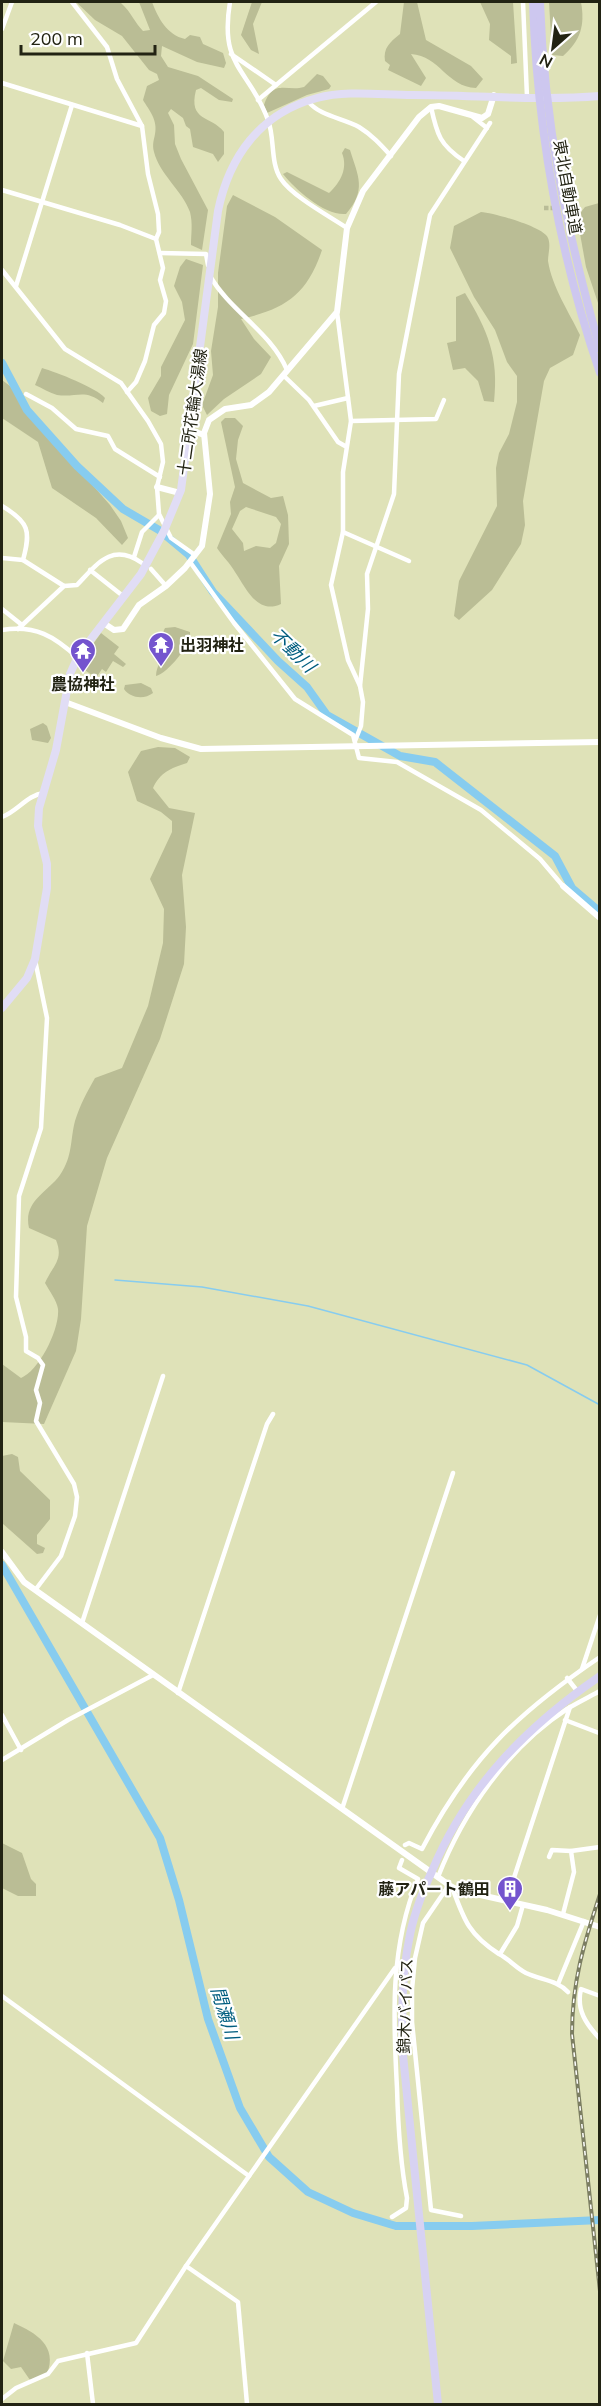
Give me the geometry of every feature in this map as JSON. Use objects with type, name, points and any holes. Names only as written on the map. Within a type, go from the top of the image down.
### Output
[{"type":"highway","name":"東北自動車道","points":[[533,2],[544,108],[564,247],[600,373]]},
{"type":"highway","name":"東北自動車道","points":[[540,2],[542,87]]},
{"type":"highway","name":"東北自動車道","points":[[544,108],[563,206],[600,350]]},
{"type":"highway","name":"錦木バイパス","points":[[438,2404],[401,2021],[409,1939],[416,1911],[434,1875],[452,1826],[477,1788],[518,1742],[600,1676]]},
{"type":"main road","name":"十二所花輪大湯線","points":[[2,1008],[27,978],[34,959],[46,888],[46,864],[38,826],[56,750],[70,674],[78,658],[124,597],[146,561],[171,517],[180,493],[218,212],[226,179],[245,143],[269,120],[308,101],[350,95],[494,95],[562,99],[599,95]]},
{"type":"street","points":[[2,29],[12,2]]},
{"type":"street","points":[[72,2],[107,47],[124,96],[135,108],[142,126],[148,174],[158,214],[159,232],[156,239],[162,268],[160,280],[166,301],[164,313],[153,325],[145,361],[136,382],[127,392]]},
{"type":"street","points":[[230,2],[227,27],[231,54],[269,120],[279,177],[297,193],[347,228]]},
{"type":"street","points":[[258,100],[376,2]]},
{"type":"street","points":[[523,2],[527,97]]},
{"type":"street","points":[[231,54],[276,85]]},
{"type":"street","points":[[2,83],[142,126]]},
{"type":"street","points":[[473,117],[486,117],[494,95]]},
{"type":"street","points":[[308,101],[314,109],[358,127],[373,137],[391,156]]},
{"type":"street","points":[[16,286],[72,105]]},
{"type":"street","points":[[354,746],[361,726],[363,702],[360,686],[348,660],[331,585],[344,532],[345,446],[350,440],[351,421],[337,312],[347,228],[363,191],[419,117],[431,107],[439,106],[473,117],[489,126],[430,215],[399,374],[394,494],[367,574],[368,609],[360,686]]},
{"type":"street","points":[[431,107],[440,140],[445,147],[464,161]]},
{"type":"street","points":[[2,190],[156,239]]},
{"type":"street","points":[[160,253],[206,254],[210,275],[224,299],[280,352],[285,373],[314,406],[338,442],[345,446]]},
{"type":"street","points":[[2,270],[65,349],[121,383],[161,444],[163,462],[157,487],[159,515],[171,538],[193,559],[211,593],[288,691],[310,709],[353,735],[354,746],[359,758],[397,762],[481,810],[540,859],[563,886],[600,918]]},
{"type":"street","points":[[105,624],[114,630],[123,629],[142,602],[166,586],[193,559],[202,546],[210,494],[204,435],[209,420],[225,410],[251,405],[269,392],[337,312]]},
{"type":"street","points":[[26,394],[52,408],[76,429],[108,436],[115,449],[160,477]]},
{"type":"street","points":[[314,406],[348,398]]},
{"type":"street","points":[[351,421],[436,419],[444,400]]},
{"type":"street","points":[[190,430],[204,435]]},
{"type":"street","points":[[157,487],[180,493]]},
{"type":"street","points":[[2,506],[27,528],[29,535],[23,560]]},
{"type":"street","points":[[134,557],[140,537],[146,527],[159,515]]},
{"type":"street","points":[[344,532],[409,561]]},
{"type":"street","points":[[2,558],[23,560],[64,586],[77,585],[105,557],[134,557],[146,561]]},
{"type":"street","points":[[151,569],[166,586]]},
{"type":"street","points":[[90,570],[124,597]]},
{"type":"street","points":[[20,627],[64,586]]},
{"type":"street","points":[[2,609],[20,627]]},
{"type":"street","points":[[2,630],[20,627],[48,634],[78,658]]},
{"type":"street","points":[[65,702],[161,738],[201,748],[600,742]]},
{"type":"street","points":[[2,817],[15,811],[34,794],[44,793]]},
{"type":"street","points":[[34,959],[47,1018],[45,1070],[40,1128],[35,1152],[24,1176],[19,1196],[16,1297],[26,1337],[27,1351],[43,1365],[36,1390],[40,1403],[36,1421],[74,1484],[77,1497],[75,1516],[61,1556],[36,1589]]},
{"type":"street","points":[[82,1623],[163,1376]]},
{"type":"street","points":[[177,1693],[267,1424],[273,1414]]},
{"type":"street","points":[[342,1809],[453,1473]]},
{"type":"street","points":[[2,1552],[24,1582],[451,1886],[506,1902],[563,1914],[600,1927]]},
{"type":"street","points":[[582,1669],[600,1615]]},
{"type":"street","points":[[405,1845],[409,1842],[422,1850],[450,1798],[477,1761],[518,1717],[567,1678],[600,1657]]},
{"type":"street","points":[[2,1760],[74,1717],[153,1675]]},
{"type":"street","points":[[567,1678],[578,1692]]},
{"type":"street","points":[[506,1902],[565,1720],[568,1704],[600,1691]]},
{"type":"street","points":[[2,1715],[21,1750]]},
{"type":"street","points":[[565,1720],[599,1733]]},
{"type":"street","points":[[549,1857],[552,1850],[572,1851],[600,1847]]},
{"type":"street","points":[[563,1914],[574,1872],[572,1851]]},
{"type":"street","points":[[392,2217],[406,2208],[407,2198],[393,2046],[395,1968],[406,1916],[418,1879],[399,1868],[402,1860]]},
{"type":"street","points":[[451,1886],[474,1935],[486,1947],[526,1973],[558,1984],[568,1992]]},
{"type":"street","points":[[451,1886],[423,1923],[413,1969],[411,2007],[431,2210],[461,2216]]},
{"type":"street","points":[[500,1954],[517,1926],[524,1905]]},
{"type":"street","points":[[558,1984],[584,1921]]},
{"type":"street","points":[[2,2399],[15,2388],[48,2374],[58,2361],[136,2343],[186,2266],[395,1968]]},
{"type":"street","points":[[600,1996],[581,1989],[578,2000],[583,2019],[600,2039]]},
{"type":"street","points":[[2,1996],[249,2176]]},
{"type":"street","points":[[186,2266],[238,2302],[247,2404]]},
{"type":"street","points":[[87,2353],[93,2404]]},
{"type":"green space","points":[[76,2],[121,3],[143,31],[150,30],[139,2],[152,2],[160,20],[173,34],[185,39],[190,35],[200,37],[203,44],[223,53],[226,63],[224,68],[197,62],[162,46],[161,56],[168,67],[198,76],[233,99],[232,102],[219,100],[201,88],[196,90],[194,100],[198,113],[224,132],[224,154],[218,162],[213,154],[193,147],[190,129],[183,118],[171,109],[168,113],[174,125],[175,144],[181,159],[208,210],[202,250],[191,245],[190,212],[161,168],[154,152],[155,124],[143,100],[147,86],[159,80],[157,74],[149,70],[122,36],[95,20]]},
{"type":"green space","points":[[252,2],[262,2],[253,24],[259,54],[251,50],[241,35]]},
{"type":"green space","points":[[404,2],[417,2],[426,40],[471,66],[483,79],[476,88],[458,83],[437,65],[421,56],[411,54],[426,78],[421,86],[388,70],[390,65],[385,61],[385,52],[390,43],[400,34]]},
{"type":"green space","points":[[480,2],[513,2],[517,63],[511,64],[511,56],[489,40],[490,24]]},
{"type":"green space","points":[[549,2],[581,2],[582,25],[578,38],[563,56],[552,55]]},
{"type":"green space","points":[[317,74],[323,76],[331,86],[329,89],[307,95],[267,113],[264,105],[272,92],[281,88],[304,87]]},
{"type":"green space","points":[[345,148],[350,150],[359,183],[357,198],[346,214],[329,211],[312,201],[283,174],[287,172],[329,193],[337,184],[344,169],[342,153]]},
{"type":"green space","points":[[233,195],[275,217],[322,250],[309,278],[292,298],[270,310],[241,319],[254,339],[271,357],[261,374],[224,399],[207,415],[202,405],[213,375],[211,351],[218,307],[218,273],[227,206]]},
{"type":"green space","points":[[600,203],[599,306],[586,267],[577,217],[585,207]]},
{"type":"green space","points":[[481,212],[528,225],[545,234],[548,238],[548,261],[553,280],[580,335],[573,355],[550,368],[544,381],[523,501],[525,525],[521,544],[492,590],[459,620],[454,616],[459,581],[497,506],[496,468],[499,453],[509,434],[517,402],[517,376],[507,362],[495,330],[474,297],[450,248],[454,226]]},
{"type":"green space","points":[[186,259],[203,265],[193,344],[169,395],[167,414],[160,416],[151,411],[148,398],[161,376],[161,367],[185,320],[182,302],[174,286],[180,267]]},
{"type":"green space","points":[[465,293],[486,332],[490,345],[495,371],[494,402],[484,401],[478,381],[465,368],[453,370],[447,343],[456,341],[456,297]]},
{"type":"green space","points":[[42,368],[101,394],[105,398],[103,403],[91,396],[57,395],[35,385]]},
{"type":"green space","points":[[2,380],[10,386],[25,408],[110,505],[121,521],[128,538],[122,545],[96,518],[52,488],[38,442],[2,418]]},
{"type":"green space","points":[[225,418],[235,418],[243,426],[238,440],[236,459],[243,483],[271,498],[283,496],[288,515],[289,544],[279,566],[281,604],[265,606],[253,598],[217,548],[231,514],[230,502],[235,487],[221,422]],"holes":[[[246,507],[276,517],[281,524],[276,543],[270,548],[256,546],[244,551],[243,543],[232,529],[240,511]]]},
{"type":"green space","points":[[175,627],[190,632],[190,637],[178,658],[156,676],[164,651],[165,628]]},
{"type":"green space","points":[[101,633],[119,647],[114,654],[126,664],[123,667],[113,661],[106,672],[102,669],[96,678],[78,665]]},
{"type":"green space","points":[[141,683],[151,688],[153,693],[146,697],[137,697],[124,689],[125,685]]},
{"type":"green space","points":[[43,723],[47,726],[51,738],[48,743],[32,740],[30,729]]},
{"type":"green space","points":[[158,747],[175,748],[190,757],[187,763],[162,775],[153,788],[169,808],[195,813],[182,875],[186,927],[184,964],[160,1039],[107,1158],[87,1226],[81,1319],[76,1351],[44,1424],[2,1422],[2,1364],[21,1378],[28,1374],[47,1348],[58,1317],[56,1303],[45,1283],[58,1258],[58,1247],[56,1240],[29,1228],[29,1211],[37,1198],[55,1181],[64,1168],[77,1115],[95,1078],[122,1068],[148,1006],[163,943],[164,909],[150,879],[172,832],[172,821],[161,812],[137,801],[128,772],[141,751]]},
{"type":"green space","points":[[12,1454],[18,1457],[20,1471],[50,1500],[50,1519],[37,1535],[37,1544],[45,1548],[43,1553],[37,1554],[2,1523],[2,1456]]},
{"type":"green space","points":[[2,1843],[22,1853],[31,1879],[36,1884],[36,1896],[18,1896],[2,1888]]},
{"type":"green space","points":[[14,2323],[37,2336],[47,2348],[50,2364],[47,2374],[30,2380],[21,2367],[11,2369],[3,2361]]},
{"type":"waterway","name":"不動川","points":[[2,363],[27,410],[77,466],[123,509],[159,530],[189,555],[213,592],[278,661],[307,687],[327,715],[400,756],[435,762],[555,856],[572,888],[600,912]]},
{"type":"waterway","points":[[115,1280],[202,1287],[308,1306],[527,1365],[600,1405]]},
{"type":"waterway","name":"間瀬川","points":[[2,1565],[160,1838],[179,1900],[208,2019],[240,2108],[269,2157],[308,2192],[353,2213],[396,2226],[472,2226],[600,2220]]},
{"type":"tunnel","points":[[544,208],[557,208]]},
{"type":"railway","points":[[600,1894],[580,1963],[574,1997],[572,2034],[600,2291]]},
{"type":"place","name":"出羽神社","points":[[161,668]]},
{"type":"place","name":"農協神社","points":[[83,674]]},
{"type":"place","name":"藤アパート鶴田","points":[[510,1912]]}]
